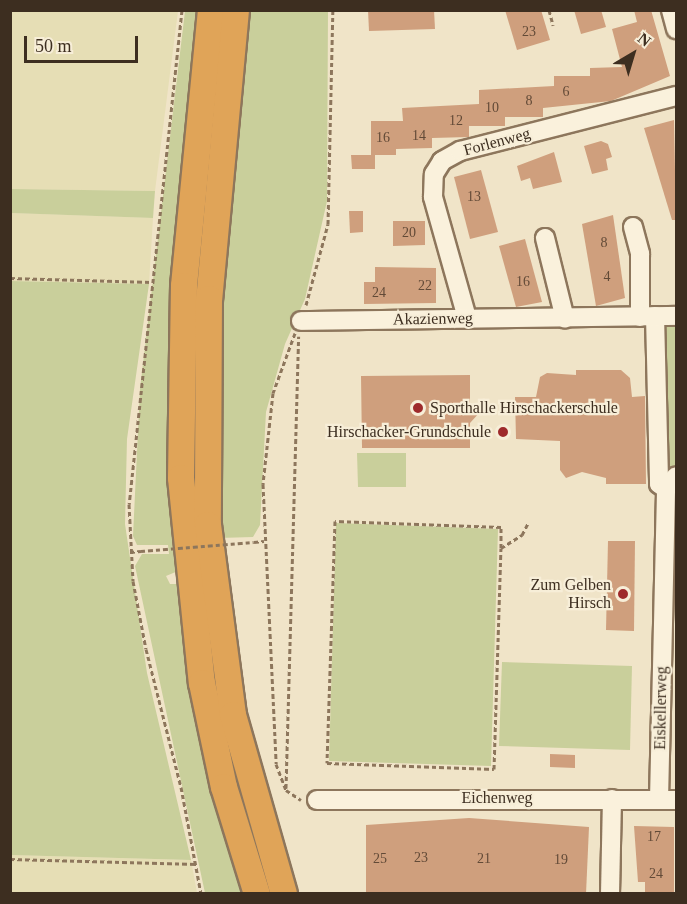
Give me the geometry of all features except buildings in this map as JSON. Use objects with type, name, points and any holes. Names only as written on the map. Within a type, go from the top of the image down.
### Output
[{"type":"highway","points":[[211,10],[184,286],[182,489],[202,682],[224,787],[256,894]]},
{"type":"highway","points":[[236,10],[210,287],[208,525],[233,715],[284,894]]},
{"type":"street","points":[[671,10],[676,29]]},
{"type":"street","name":"Forlenweg","points":[[467,318],[433,197],[434,174],[442,162],[460,151],[676,96]]},
{"type":"street","points":[[633,227],[640,254],[648,316]]},
{"type":"street","points":[[545,238],[565,319]]},
{"type":"street","name":"Eiskellerweg","points":[[648,316],[659,484],[671,482],[668,800]]},
{"type":"street","name":"Akazienweg","points":[[300,323],[467,318],[565,319],[676,316]]},
{"type":"street","points":[[610,894],[612,799]]},
{"type":"street","name":"Eichenweg","points":[[318,800],[668,800]]},
{"type":"path","points":[[182,10],[152,282],[130,454],[130,552],[146,650],[197,864],[201,894]]},
{"type":"path","points":[[286,790],[300,323],[328,224],[333,10]]},
{"type":"path","points":[[549,10],[553,25]]},
{"type":"path","points":[[10,278],[152,282]]},
{"type":"path","points":[[287,347],[266,438],[264,541],[276,764],[286,790],[292,797],[318,800]]},
{"type":"path","points":[[335,521],[501,527],[501,548],[494,769],[327,763],[335,521]]},
{"type":"path","points":[[501,548],[522,535],[528,523]]},
{"type":"path","points":[[130,552],[264,541]]},
{"type":"path","points":[[10,859],[197,864]]},
{"type":"shaded area","points":[[11,10],[178,11],[155,191],[11,189]]},
{"type":"shaded area","points":[[11,213],[153,218],[149,284],[11,281]]},
{"type":"shaded area","points":[[11,855],[191,860],[197,893],[11,894]]},
{"type":"green space","points":[[185,11],[201,11],[175,536],[178,571],[166,576],[170,584],[179,584],[248,893],[205,893],[135,566],[142,554],[169,554],[168,545],[137,545],[133,536],[140,389]]},
{"type":"green space","points":[[245,11],[328,11],[327,201],[305,299],[285,344],[266,412],[260,525],[253,537],[219,538],[215,373]]},
{"type":"green space","points":[[11,189],[155,191],[153,218],[11,213]]},
{"type":"green space","points":[[11,281],[149,284],[127,439],[125,524],[147,673],[191,860],[11,855]]},
{"type":"green space","points":[[659,325],[676,325],[676,465],[661,477]]},
{"type":"green space","points":[[357,453],[406,453],[406,487],[358,487]]},
{"type":"green space","points":[[336,523],[498,529],[491,766],[329,761]]},
{"type":"green space","points":[[502,662],[632,666],[630,750],[499,746]]},
{"type":"place","name":"Sporthalle Hirschackerschule","points":[[418,408]]},
{"type":"place","name":"Hirschacker-Grundschule","points":[[503,432]]},
{"type":"place","name":"Zum Gelben Hirsch","points":[[623,594]]}]
